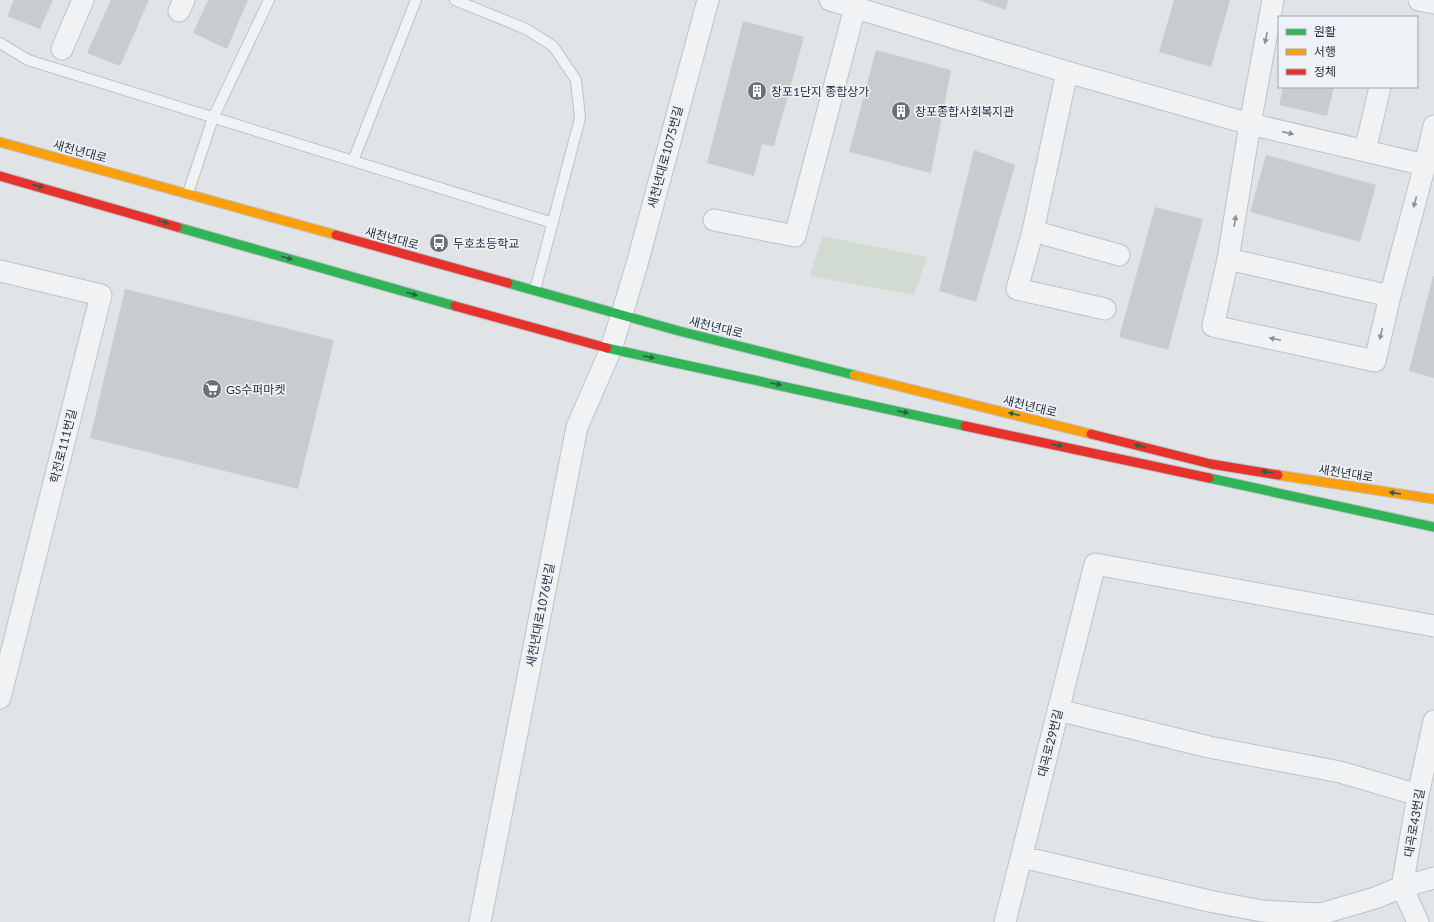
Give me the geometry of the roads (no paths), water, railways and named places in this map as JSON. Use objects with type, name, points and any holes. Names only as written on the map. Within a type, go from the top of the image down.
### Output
[{"type":"main road","name":"새천년대로","points":[[0,142],[679,331],[1211,464],[1434,499]]},
{"type":"main road","points":[[0,176],[524,326],[611,349],[1434,527]]},
{"type":"street","points":[[62,49],[83,0]]},
{"type":"street","name":"새천년대로1075번길","points":[[622,314],[639,257],[708,0]]},
{"type":"street","points":[[830,0],[856,3],[1067,72],[1250,124],[1426,165]]},
{"type":"street","points":[[1274,0],[1250,124],[1228,259],[1213,326],[1375,361],[1390,296],[1426,165],[1434,126]]},
{"type":"street","points":[[1419,0],[1434,3]]},
{"type":"street","points":[[714,220],[796,236],[856,3]]},
{"type":"street","points":[[1067,72],[1033,231],[1017,290],[1105,309]]},
{"type":"street","points":[[1365,151],[1380,88]]},
{"type":"street","points":[[1033,231],[1119,255]]},
{"type":"street","points":[[1228,259],[1390,296]]},
{"type":"street","name":"학전로111번길","points":[[0,271],[101,294],[3,674],[0,698]]},
{"type":"street","name":"새천년대로1076번길","points":[[480,922],[577,427],[611,349],[622,314]]},
{"type":"street","name":"대곡로29번길","points":[[1005,922],[1094,564],[1434,626]]},
{"type":"street","points":[[1058,710],[1209,747],[1340,772],[1418,795]]},
{"type":"street","name":"대곡로43번길","points":[[1402,887],[1418,795],[1434,721]]},
{"type":"street","points":[[1022,857],[1209,901],[1262,911],[1320,914],[1434,878]]},
{"type":"street","points":[[1402,887],[1418,922]]},
{"type":"lane","points":[[188,194],[213,118],[268,0]]},
{"type":"lane","points":[[353,161],[416,0]]},
{"type":"lane","points":[[455,0],[526,29],[553,46],[576,80],[580,118],[535,290]]},
{"type":"lane","points":[[0,43],[28,60],[553,223]]},
{"type":"place","name":"창포1단지 종합상가","points":[[757,91]]},
{"type":"place","name":"창포종합사회복지관","points":[[901,111]]},
{"type":"place","name":"두호초등학교","points":[[439,243]]},
{"type":"place","name":"GS수퍼마켓","points":[[212,389]]}]
